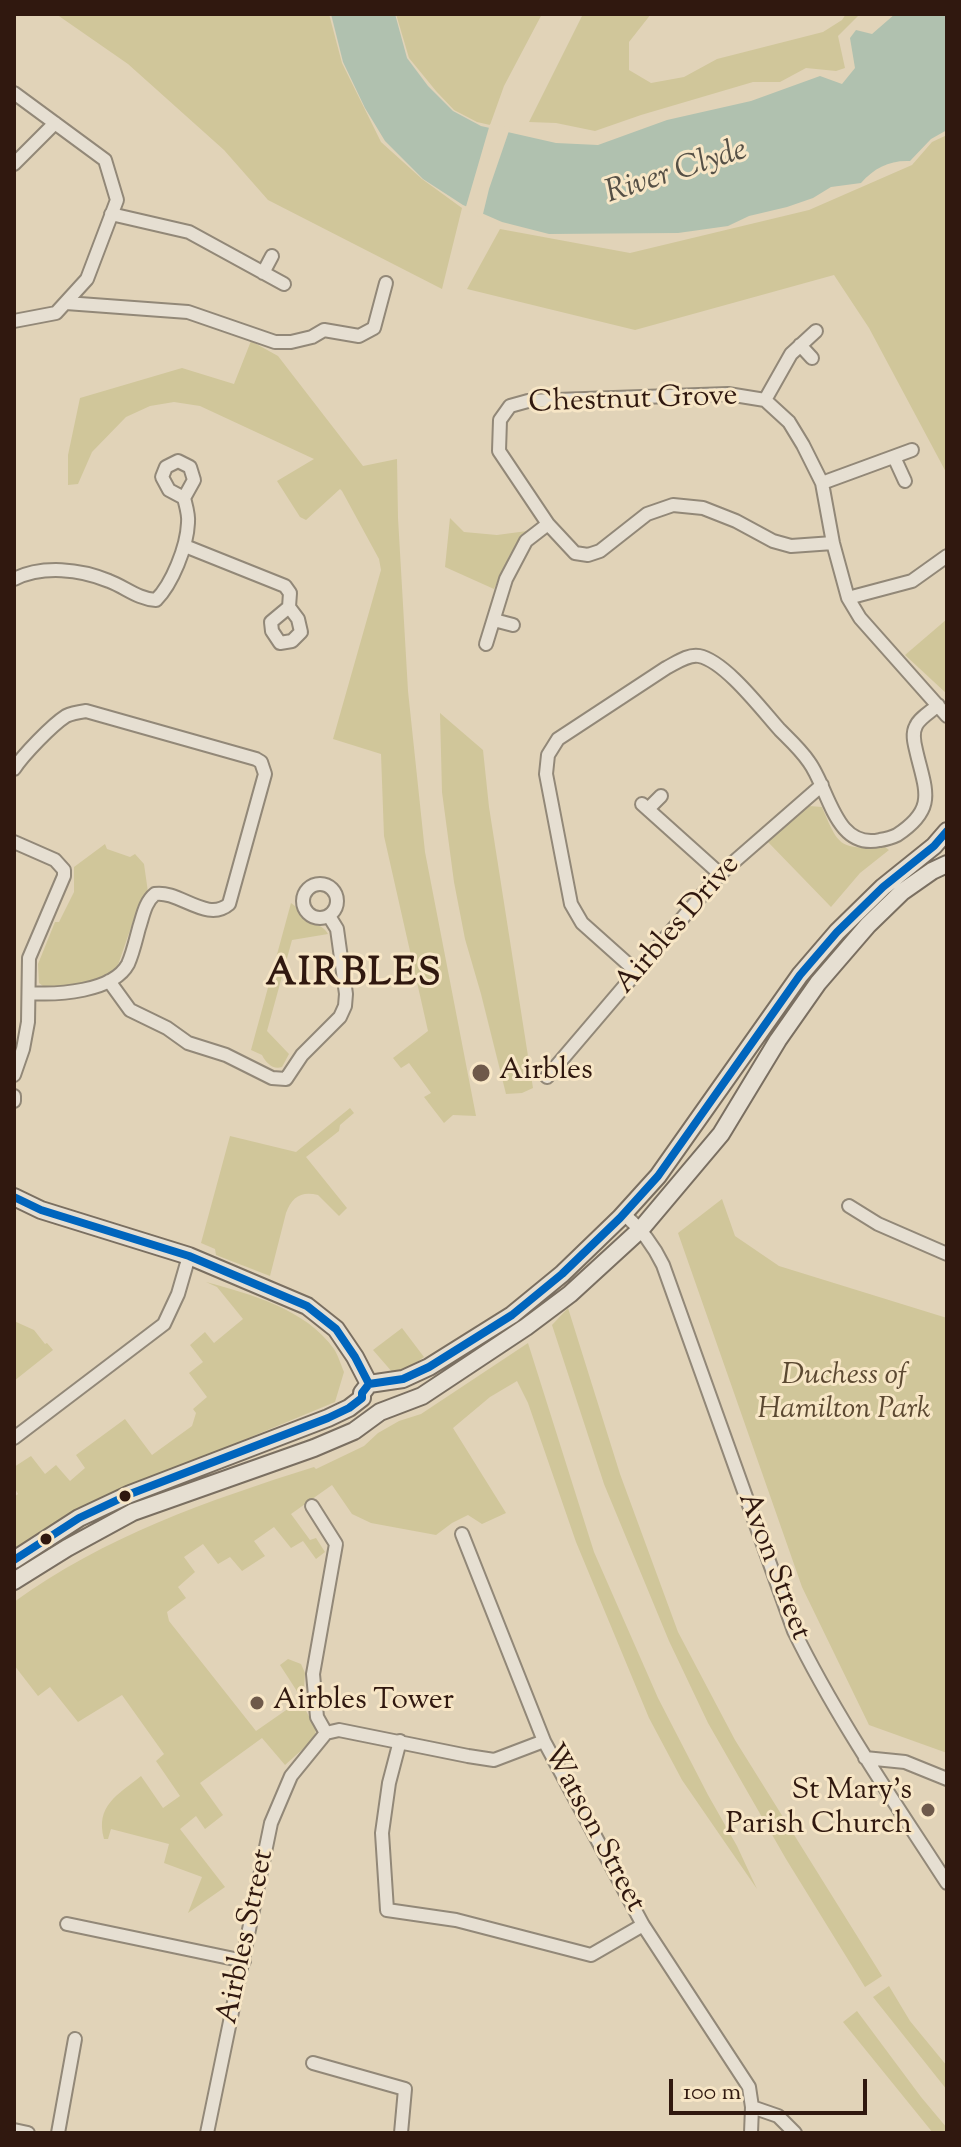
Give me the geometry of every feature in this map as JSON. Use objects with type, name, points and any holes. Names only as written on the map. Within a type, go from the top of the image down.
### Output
[{"type":"main road","points":[[14,1560],[79,1518],[130,1494],[349,1408],[371,1388],[403,1379],[429,1367],[512,1315],[562,1274],[624,1214],[658,1176],[800,975],[883,887],[934,846],[947,831]]},
{"type":"main road","points":[[14,1197],[41,1210],[189,1256],[307,1306],[336,1329],[355,1357],[371,1388],[367,1409],[383,1411],[422,1396],[526,1327],[570,1294],[641,1229],[721,1134],[778,1040],[818,983],[868,925],[902,892],[947,864]]},
{"type":"main road","points":[[14,1581],[133,1512],[354,1431],[392,1402],[391,1390],[371,1388]]},
{"type":"street","points":[[14,93],[105,160],[117,200],[87,279],[56,313],[14,321]]},
{"type":"street","points":[[14,164],[55,123]]},
{"type":"street","points":[[111,214],[189,232],[284,284]]},
{"type":"street","points":[[263,273],[272,256]]},
{"type":"street","points":[[66,303],[188,312],[275,342],[291,342],[312,337],[324,330],[359,336],[374,328],[386,283]]},
{"type":"street","points":[[765,400],[791,354],[816,331]]},
{"type":"street","points":[[800,345],[812,358]]},
{"type":"street","name":"Chestnut Grove","points":[[548,524],[499,451],[500,420],[510,406],[528,401],[679,395],[728,394],[765,400],[789,422],[822,483],[833,543],[848,598],[860,618],[947,716]]},
{"type":"street","points":[[822,483],[912,450]]},
{"type":"street","points":[[894,457],[905,481]]},
{"type":"street","points":[[15,575],[50,570],[84,573],[111,581],[144,599],[156,600],[164,592],[185,546],[189,520],[184,498]]},
{"type":"street","points":[[486,644],[506,579],[526,541],[548,524],[575,553],[588,555],[600,551],[647,514],[673,505],[703,508],[773,541],[791,546],[833,543]]},
{"type":"street","points":[[185,546],[285,586],[290,593],[289,607]]},
{"type":"street","points":[[848,598],[912,581],[946,560]]},
{"type":"street","points":[[494,620],[513,625]]},
{"type":"street","points":[[638,973],[582,923],[571,904],[546,774],[548,755],[558,739],[666,668],[697,655],[717,664],[734,679],[809,762],[839,824],[852,837],[870,843],[893,838],[912,824],[924,808],[926,789],[913,738],[916,725],[938,705]]},
{"type":"street","points":[[14,769],[67,716],[86,711],[256,759],[264,768],[264,779],[229,904],[213,911],[166,894],[151,897],[128,964],[119,975],[109,981],[66,993],[29,993]]},
{"type":"street","name":"Airbles Drive","points":[[547,1077],[720,874],[822,785]]},
{"type":"street","points":[[661,796],[645,807],[720,874]]},
{"type":"street","points":[[14,842],[55,860],[64,870],[64,876],[23,955],[29,993],[28,1022],[14,1075]]},
{"type":"street","points":[[109,981],[130,1010],[167,1028],[188,1043],[226,1055],[282,1080],[290,1076],[302,1055],[340,1017],[345,1006],[337,929],[329,916]]},
{"type":"street","points":[[849,1206],[878,1224],[947,1254]]},
{"type":"street","name":"Avon Street","points":[[624,1214],[641,1229],[663,1265],[794,1631],[809,1663],[865,1758],[947,1883]]},
{"type":"street","points":[[14,1438],[164,1324],[178,1294],[189,1256]]},
{"type":"street","points":[[312,1506],[336,1544],[313,1674],[317,1717],[326,1733],[339,1730],[494,1760],[544,1741]]},
{"type":"street","name":"Watson Street","points":[[462,1534],[544,1741],[643,1925],[749,2087],[752,2107]]},
{"type":"street","name":"Airbles Street","points":[[207,2133],[271,1823],[291,1776],[326,1733]]},
{"type":"street","points":[[400,1741],[389,1783],[382,1833],[387,1910],[456,1920],[591,1955],[643,1925]]},
{"type":"street","points":[[865,1758],[905,1762],[947,1779]]},
{"type":"street","points":[[67,1924],[244,1961]]},
{"type":"street","points":[[58,2133],[75,2039]]},
{"type":"street","points":[[313,2063],[405,2089],[401,2133]]},
{"type":"street","points":[[751,2133],[752,2107],[778,2116],[795,2133]]},
{"type":"street","points":[[14,2130],[28,2133]]},
{"type":"green space","points":[[56,14],[329,14],[342,63],[381,142],[422,179],[462,208],[442,289],[268,200],[224,150],[128,64]]},
{"type":"green space","points":[[396,14],[542,14],[504,86],[490,125],[454,110],[436,91],[409,58]]},
{"type":"green space","points":[[583,14],[651,14],[629,42],[629,70],[651,83],[684,77],[717,59],[823,32],[846,14],[860,14],[838,36],[845,68],[836,71],[806,68],[780,82],[753,82],[595,131],[556,123],[529,122]]},
{"type":"green space","points":[[947,135],[947,474],[869,328],[834,275],[635,330],[467,289],[500,229],[630,253],[809,210],[912,165],[932,142]]},
{"type":"green space","points":[[251,341],[278,356],[363,466],[397,459],[408,691],[425,852],[476,1116],[453,1115],[444,1123],[424,1097],[431,1093],[409,1063],[401,1068],[393,1058],[428,1031],[384,836],[381,754],[333,739],[381,570],[379,559],[342,491],[340,489],[306,520],[300,517],[277,481],[314,459],[200,406],[174,402],[150,406],[126,417],[92,452],[78,484],[68,485],[68,455],[80,398],[182,368],[234,384]]},
{"type":"green space","points":[[450,518],[464,532],[497,535],[527,531],[509,556],[494,589],[445,567]]},
{"type":"green space","points":[[947,619],[947,694],[905,655]]},
{"type":"green space","points":[[440,713],[483,750],[489,807],[533,1088],[522,1093],[506,1094],[465,939],[442,792]]},
{"type":"green space","points":[[809,806],[822,807],[833,831],[843,843],[889,850],[860,873],[831,907],[767,841]]},
{"type":"green space","points":[[105,844],[107,849],[130,857],[135,854],[144,864],[148,892],[138,907],[118,965],[110,975],[94,982],[47,989],[39,983],[38,964],[55,922],[59,922],[74,892],[74,867]]},
{"type":"green space","points":[[291,903],[306,919],[328,934],[292,940],[267,1031],[289,1054],[282,1067],[276,1068],[251,1050]]},
{"type":"green space","points":[[350,1108],[354,1113],[340,1125],[339,1131],[306,1157],[347,1208],[339,1216],[318,1195],[307,1194],[294,1199],[286,1213],[270,1276],[216,1255],[215,1249],[201,1243],[230,1136],[296,1152]]},
{"type":"green space","name":"Duchess of Hamilton Park","points":[[722,1199],[735,1236],[779,1266],[947,1318],[947,1753],[869,1725],[802,1587],[678,1233]]},
{"type":"green space","points":[[206,1282],[276,1305],[293,1313],[322,1335],[335,1351],[344,1372],[335,1402],[109,1496],[74,1513],[14,1550],[14,1497],[18,1494],[14,1487],[14,1467],[31,1456],[45,1474],[56,1465],[70,1481],[85,1468],[76,1455],[125,1419],[152,1455],[192,1426],[196,1413],[193,1409],[207,1397],[189,1373],[203,1362],[190,1345],[205,1332],[214,1343],[243,1319],[217,1287]]},
{"type":"green space","points":[[568,1308],[620,1474],[678,1632],[735,1740],[882,1976],[865,1987],[786,1859],[708,1723],[669,1641],[604,1484],[552,1325]]},
{"type":"green space","points":[[14,1321],[34,1330],[53,1350],[14,1381]]},
{"type":"green space","points":[[402,1328],[424,1357],[403,1372],[393,1373],[373,1350]]},
{"type":"green space","points":[[528,1343],[594,1552],[658,1698],[757,1889],[682,1780],[649,1718],[576,1542],[528,1403],[517,1381],[490,1397],[453,1428],[506,1513],[482,1524],[468,1515],[436,1535],[371,1523],[352,1514],[332,1485],[291,1514],[310,1540],[316,1538],[325,1552],[316,1559],[303,1541],[291,1548],[274,1527],[254,1541],[265,1556],[242,1571],[230,1557],[218,1564],[203,1544],[184,1557],[195,1572],[178,1587],[186,1598],[167,1612],[169,1621],[256,1731],[302,1699],[280,1665],[288,1659],[301,1664],[305,1673],[303,1705],[316,1730],[314,1739],[285,1765],[262,1738],[200,1783],[223,1815],[205,1829],[196,1816],[180,1829],[225,1887],[188,1913],[202,1877],[164,1863],[169,1844],[111,1829],[108,1839],[104,1839],[102,1827],[110,1802],[141,1776],[163,1808],[180,1796],[156,1761],[164,1754],[122,1695],[78,1722],[50,1687],[38,1696],[14,1665],[14,1602],[84,1558],[158,1522],[235,1493],[314,1467],[316,1469],[364,1446],[378,1433],[399,1421],[421,1414]]},
{"type":"green space","points":[[889,1986],[910,2021],[947,2066],[947,2090],[873,1997]]},
{"type":"green space","points":[[857,2011],[947,2128],[947,2133],[933,2133],[843,2022]]},
{"type":"water","name":"River Clyde","points":[[331,14],[395,14],[407,58],[428,86],[453,111],[481,126],[556,143],[598,145],[667,120],[751,101],[820,76],[842,84],[855,68],[850,38],[856,30],[872,34],[895,14],[947,14],[947,130],[931,139],[910,161],[883,166],[861,183],[831,187],[813,198],[749,216],[728,226],[678,233],[549,234],[502,222],[463,205],[423,179],[385,141],[343,62]]},
{"type":"pier","points":[[490,124],[510,128],[482,218],[465,210]]},
{"type":"transit line","points":[[14,1560],[79,1518],[130,1494],[349,1408],[362,1398],[369,1384],[403,1379],[429,1367],[512,1315],[562,1274],[658,1176],[800,975],[837,932],[947,831]]},
{"type":"transit line","points":[[14,1197],[41,1210],[189,1256],[307,1306],[336,1329],[369,1384]]},
{"type":"place","name":"Airbles","points":[[481,1073]]},
{"type":"place","name":"Airbles Tower","points":[[257,1703]]},
{"type":"place","name":"St Mary's Parish Church","points":[[928,1810]]},
{"type":"district","name":"AIRBLES","points":[[354,978]]}]
